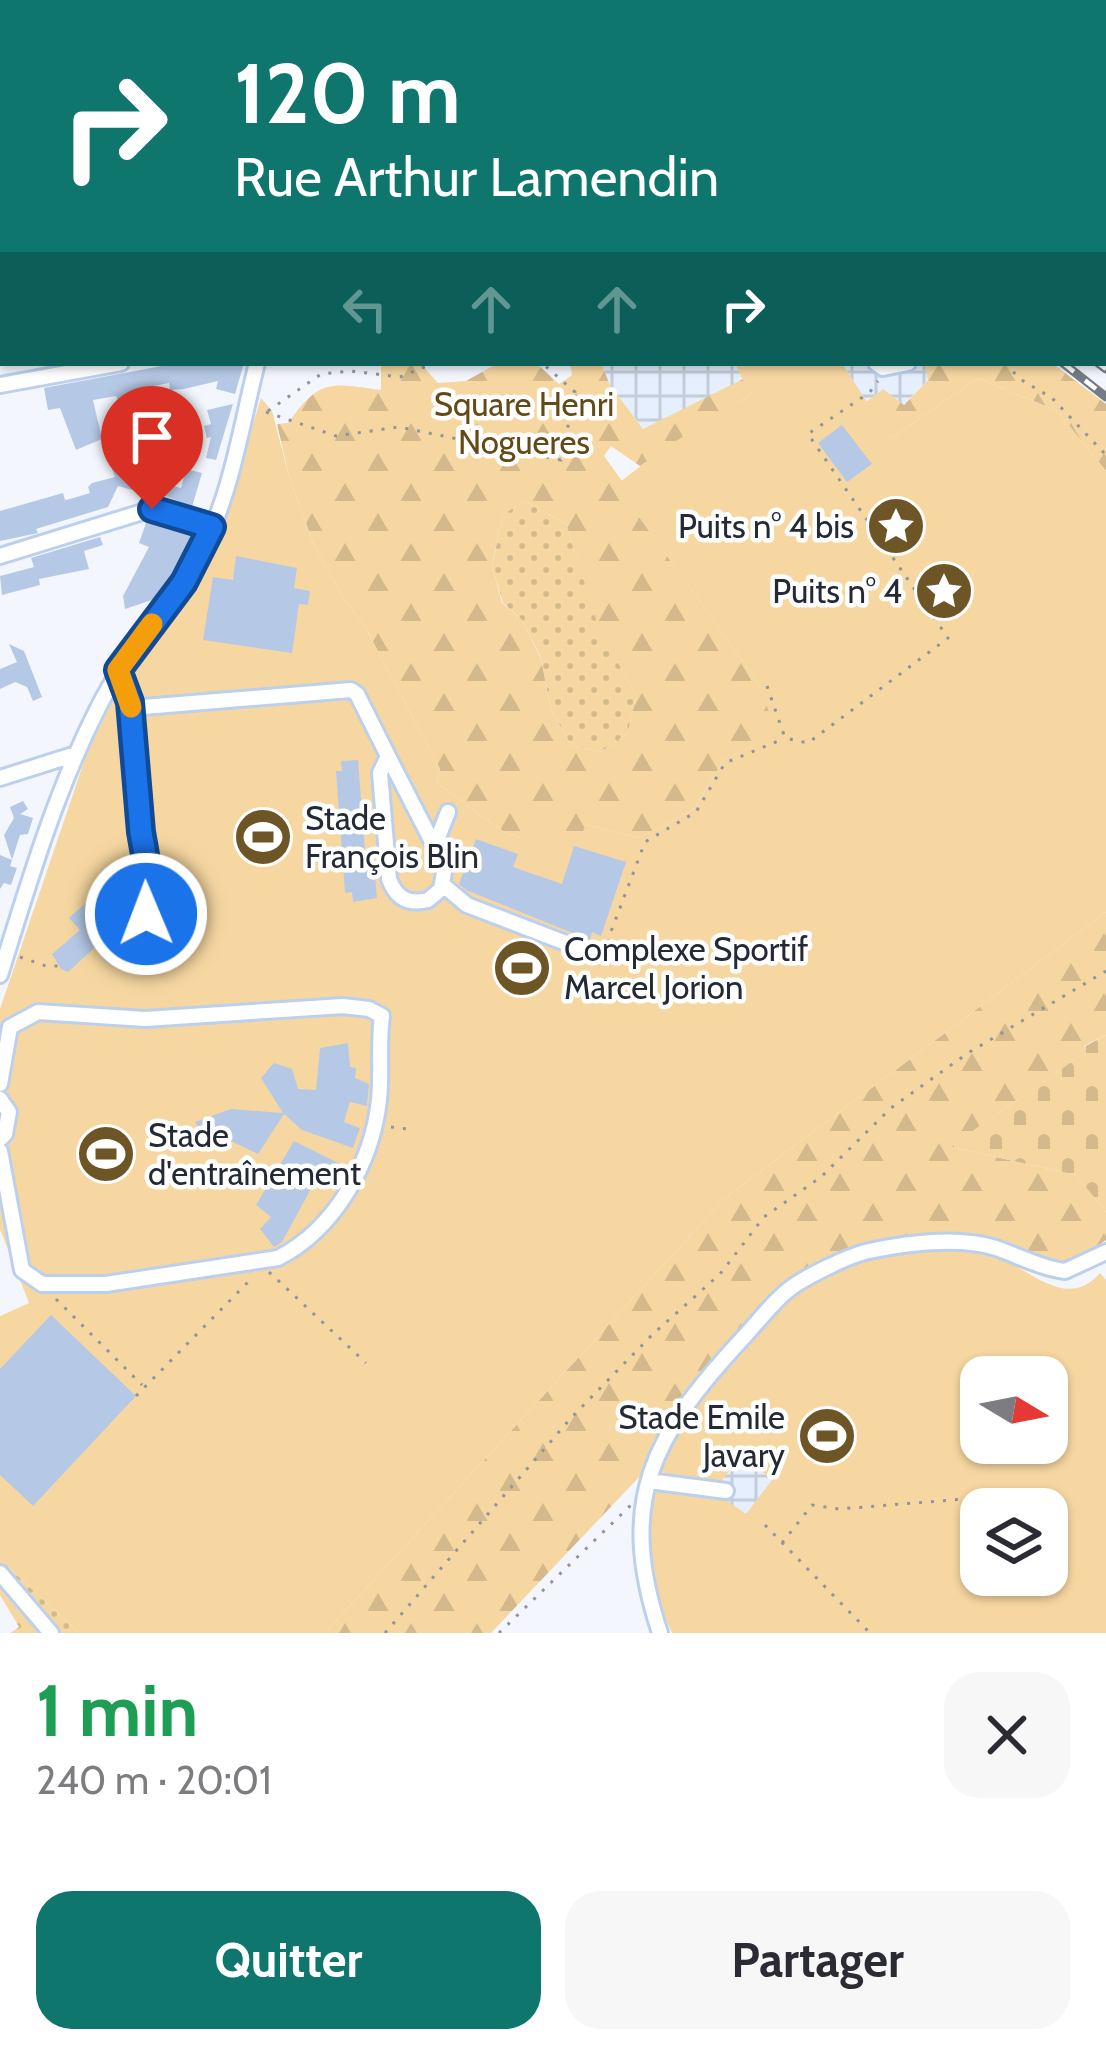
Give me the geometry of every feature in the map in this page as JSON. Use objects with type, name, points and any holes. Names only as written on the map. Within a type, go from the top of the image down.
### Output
[{"type":"street","points":[[0,385],[104,366]]},
{"type":"street","points":[[0,975],[76,754],[118,670],[184,582],[212,527],[256,366]]},
{"type":"street","points":[[0,556],[152,509],[212,527]]},
{"type":"street","points":[[112,954],[146,914],[152,894],[141,832],[131,708],[118,670]]},
{"type":"street","points":[[131,708],[357,694],[445,867],[443,885],[435,896],[419,902],[404,899],[392,887],[380,773],[388,756]]},
{"type":"street","points":[[0,778],[76,754]]},
{"type":"street","points":[[435,845],[448,812]]},
{"type":"street","points":[[443,885],[467,905],[592,953]]},
{"type":"street","points":[[0,1084],[10,1027],[38,1012],[145,1019],[343,1006],[382,1016],[374,1125],[355,1176],[330,1217],[295,1249],[262,1265],[106,1284],[42,1284],[22,1270],[0,1151]]},
{"type":"street","points":[[0,1099],[9,1112],[9,1123],[0,1139]]},
{"type":"street","points":[[660,1633],[646,1588],[641,1550],[647,1487],[670,1426],[700,1385],[788,1289],[864,1252],[935,1242],[979,1244],[1065,1271],[1106,1252]]},
{"type":"street","points":[[647,1487],[726,1491]]},
{"type":"street","points":[[0,1573],[51,1633]]},
{"type":"path","points":[[427,366],[400,377],[351,371],[321,374],[266,412],[336,436],[399,427],[561,460],[575,392],[545,366]]},
{"type":"path","points":[[607,942],[645,842],[696,812],[725,763],[785,738],[808,743],[948,638],[808,434],[870,392],[879,366]]},
{"type":"path","points":[[1008,366],[1052,398],[1106,455]]},
{"type":"path","points":[[879,538],[894,527]]},
{"type":"path","points":[[925,605],[941,594]]},
{"type":"path","points":[[767,686],[785,738]]},
{"type":"path","points":[[7,952],[46,966],[58,965]]},
{"type":"path","points":[[386,1633],[571,1418],[653,1334],[721,1274],[764,1217],[820,1177],[891,1108],[1016,1022],[1106,971]]},
{"type":"path","points":[[374,1125],[407,1129]]},
{"type":"path","points":[[136,1396],[262,1265],[366,1363]]},
{"type":"path","points":[[42,1284],[144,1387]]},
{"type":"path","points":[[499,1633],[647,1487]]},
{"type":"path","points":[[782,1543],[812,1505],[839,1509],[960,1499]]},
{"type":"path","points":[[765,1525],[870,1633]]},
{"type":"shaded area","points":[[602,366],[737,366],[751,394],[660,451],[610,385]]},
{"type":"shaded area","points":[[844,366],[926,366],[928,380],[903,405],[883,389],[866,402]]},
{"type":"shaded area","points":[[743,1455],[772,1480],[747,1515],[656,1479],[659,1471],[677,1479]]},
{"type":"green space","name":"Square Henri Nogueres","points":[[381,366],[423,366],[438,383],[466,381],[493,366],[539,366],[559,384],[572,375],[570,366],[602,366],[610,385],[643,429],[743,379],[751,394],[640,466],[611,446],[604,456],[622,481],[617,486],[757,681],[778,732],[724,760],[694,809],[640,838],[586,825],[581,838],[520,838],[504,832],[437,783],[440,769],[363,623],[345,601],[313,543],[277,424],[288,423],[318,391],[349,386],[381,390]],"holes":[[[525,501],[566,524],[598,625],[636,696],[628,733],[601,752],[571,745],[551,710],[541,659],[522,620],[502,603],[492,565],[503,514]]]},
{"type":"green space","name":"Complexe Sportif Marcel Jorion","points":[[736,366],[844,366],[890,439],[978,378],[1057,411],[1106,471],[1106,912],[725,1198],[325,1633],[79,1633],[0,1559],[0,1316],[29,1303],[0,1229],[0,1009],[86,756],[112,701],[193,588],[215,547],[261,398],[272,411],[313,543],[345,601],[363,623],[440,769],[437,783],[504,832],[520,838],[580,838],[586,825],[640,838],[694,809],[724,760],[777,732],[757,681],[616,485],[660,451],[750,395]]},
{"type":"green space","points":[[925,366],[1056,366],[1106,404],[1106,471],[1057,411],[978,378],[890,439],[866,402],[883,389],[904,405],[928,380]]},
{"type":"green space","points":[[525,501],[566,524],[598,624],[636,696],[628,733],[601,752],[571,745],[551,710],[541,658],[522,620],[503,603],[492,566],[503,514]]},
{"type":"green space","points":[[1106,912],[1106,1035],[1084,1046],[1086,1051],[1073,1061],[966,1136],[964,1133],[952,1147],[1076,1175],[1106,1212],[1106,1240],[1077,1260],[1062,1262],[984,1238],[830,1261],[704,1375],[667,1423],[643,1473],[491,1633],[325,1633],[725,1198]]},
{"type":"green space","points":[[1106,1035],[1106,1212],[1076,1175],[952,1147],[963,1133],[967,1135]]},
{"type":"green space","name":"Stade Emile Javary","points":[[951,1247],[985,1251],[1060,1288],[1074,1289],[1100,1273],[1106,1280],[1106,1633],[672,1633],[651,1562],[654,1487],[720,1496],[746,1514],[772,1480],[743,1455],[718,1485],[677,1479],[659,1471],[674,1433],[719,1373],[794,1293],[824,1274],[896,1254]]},
{"type":"green space","points":[[0,1559],[79,1633],[10,1633],[19,1627],[0,1595]]},
{"type":"building","points":[[162,366],[243,366],[235,394],[216,389],[218,381],[170,390],[169,383],[148,387],[152,404],[132,409],[122,408],[116,396],[93,400],[102,439],[76,450],[60,408],[48,410],[44,388]]},
{"type":"building","points":[[233,404],[216,460],[206,458],[211,437],[207,438],[204,426],[211,424],[207,410]]},
{"type":"building","points":[[842,425],[872,464],[847,482],[818,443]]},
{"type":"building","points":[[124,433],[132,464],[139,464],[151,495],[118,486],[108,507],[36,529],[38,533],[0,541],[0,511],[63,493],[65,500],[70,499],[90,493],[92,483],[115,477],[112,469],[120,466],[112,436]]},
{"type":"building","points":[[186,469],[202,473],[192,507],[163,495],[165,484],[181,488]]},
{"type":"building","points":[[146,523],[196,534],[158,598],[125,609],[123,596],[149,547],[139,543]]},
{"type":"building","points":[[100,537],[103,545],[84,551],[89,569],[39,579],[40,585],[2,595],[0,576],[34,567],[31,558]]},
{"type":"building","points":[[236,556],[297,568],[294,588],[310,591],[308,605],[299,604],[292,653],[203,640],[213,577],[233,580]]},
{"type":"building","points":[[9,644],[24,651],[42,697],[33,701],[27,687],[15,682],[0,689],[0,669],[17,662]]},
{"type":"building","points":[[358,760],[365,850],[373,850],[377,898],[353,902],[352,892],[345,893],[336,771],[342,771],[341,761]]},
{"type":"building","points":[[23,801],[28,809],[20,814],[33,818],[28,834],[20,835],[12,860],[4,835],[14,818],[10,807]]},
{"type":"building","points":[[476,839],[518,854],[513,867],[562,884],[574,846],[626,862],[601,936],[592,932],[590,940],[466,890],[459,884]]},
{"type":"building","points":[[0,855],[12,860],[10,866],[17,868],[11,885],[4,883],[0,889]]},
{"type":"building","points":[[119,873],[140,897],[137,909],[68,972],[61,969],[52,954],[80,930],[69,918]]},
{"type":"building","points":[[348,1043],[355,1078],[369,1084],[367,1106],[350,1102],[344,1122],[360,1128],[353,1148],[302,1130],[284,1114],[258,1154],[214,1133],[205,1138],[195,1122],[231,1109],[283,1113],[261,1078],[274,1063],[292,1069],[298,1089],[316,1090],[320,1048]]},
{"type":"building","points":[[294,1141],[342,1165],[332,1184],[318,1176],[282,1242],[274,1247],[260,1229],[271,1217],[256,1205]]},
{"type":"building","points":[[51,1315],[136,1396],[33,1506],[0,1475],[0,1369]]},
{"type":"railway","points":[[1067,366],[1106,397]]},
{"type":"railway","points":[[1102,366],[1106,369]]},
{"type":"slow traffic","points":[[131,707],[118,670],[152,624]]},
{"type":"place","name":"Puits n° 4 bis","points":[[896,526]]},
{"type":"place","name":"Puits n° 4","points":[[944,591]]},
{"type":"place","name":"Stade François Blin","points":[[263,837]]},
{"type":"place","name":"Complexe Sportif Marcel Jorion","points":[[522,968]]},
{"type":"place","name":"Stade d'entraînement","points":[[106,1154]]},
{"type":"place","name":"Stade Emile Javary","points":[[827,1436]]},
{"type":"route","points":[[146,914],[152,894],[141,832],[130,702],[118,670],[184,582],[212,527],[152,509]]}]
